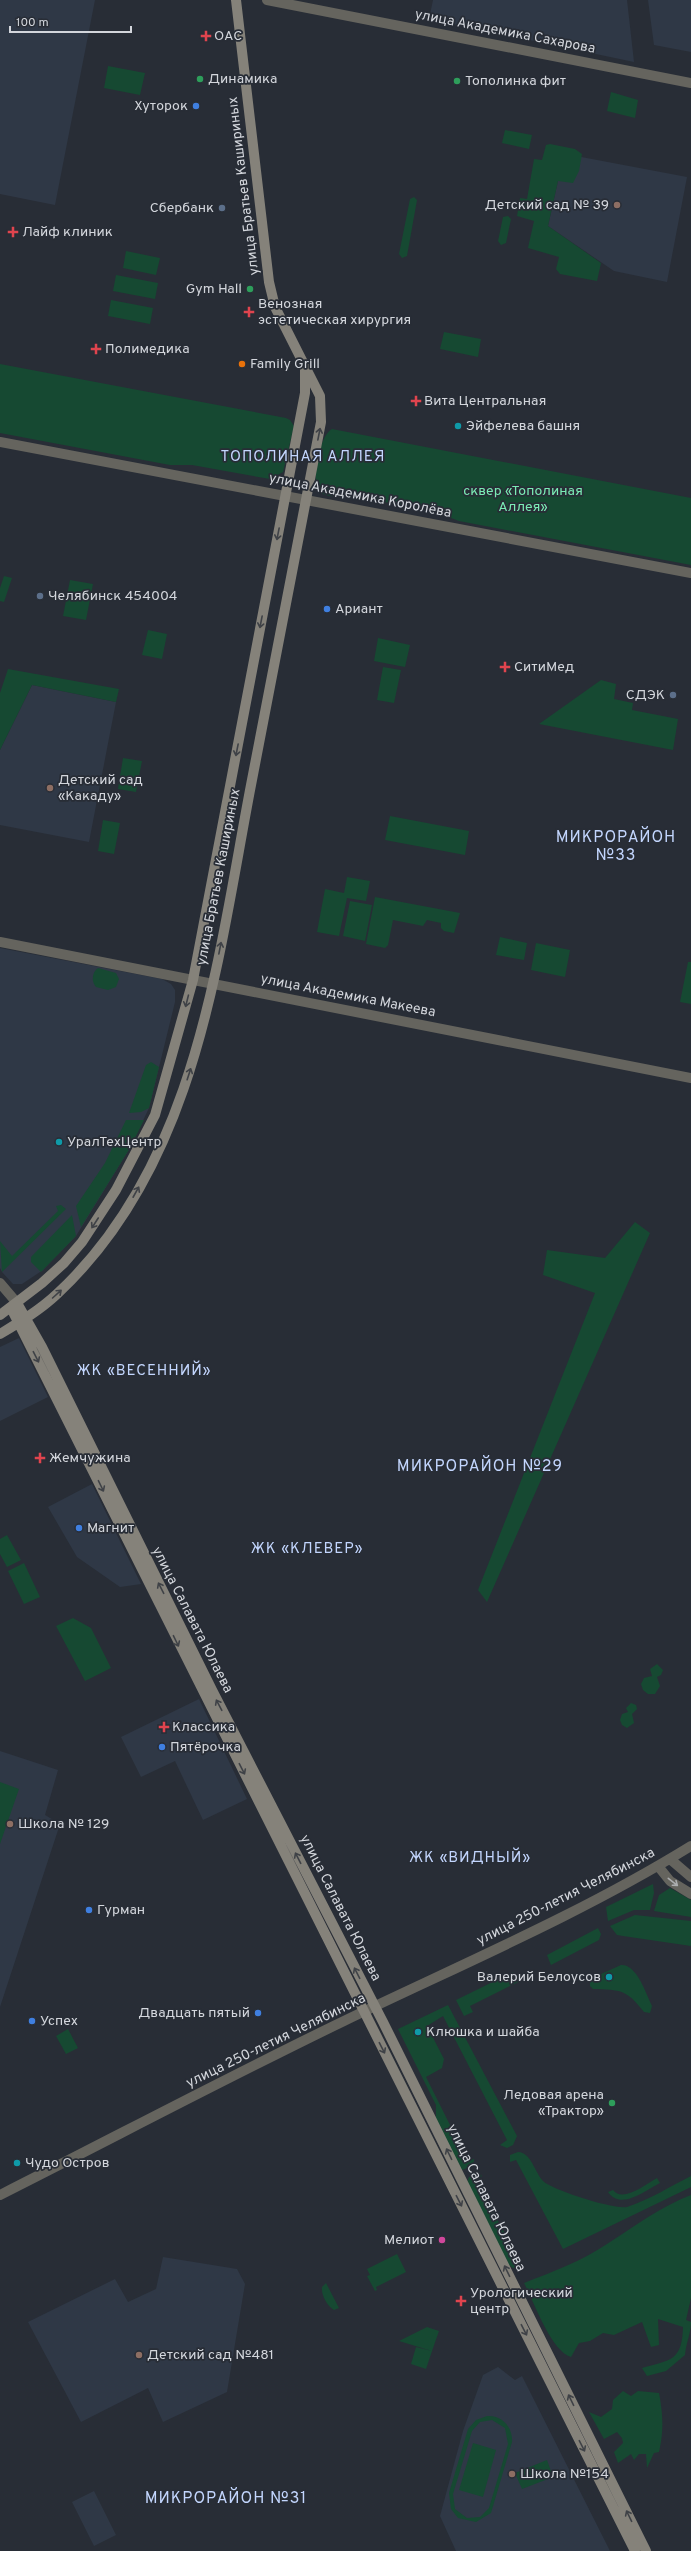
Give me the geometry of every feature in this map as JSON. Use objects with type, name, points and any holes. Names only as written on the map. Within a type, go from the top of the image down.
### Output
[{"type":"main road","name":"улица Братьев Кашириных","points":[[0,1334],[56,1296],[81,1270],[130,1203],[162,1146],[178,1107],[213,984],[322,411],[320,396],[275,307],[269,282],[236,0]]},
{"type":"main road","name":"улица Братьев Кашириных","points":[[0,1315],[14,1306],[64,1263],[82,1242],[134,1157],[155,1116],[171,1066],[193,980],[305,392],[304,362]]},
{"type":"main road","name":"улица Салавата Юлаева","points":[[14,1306],[376,2008],[646,2551]]},
{"type":"main road","name":"улица Салавата Юлаева","points":[[22,1320],[365,2013],[635,2551]]},
{"type":"street","name":"улица Академика Сахарова","points":[[267,0],[691,83]]},
{"type":"street","name":"улица Академика Королёва","points":[[0,442],[691,573]]},
{"type":"street","name":"улица Академика Макеева","points":[[0,942],[691,1078]]},
{"type":"street","name":"улица Салавата Юлаева","points":[[0,1283],[14,1306]]},
{"type":"street","name":"улица Салавата Юлаева","points":[[0,1286],[14,1306]]},
{"type":"street","name":"улица 250-летия Челябинска","points":[[0,2195],[365,2013],[590,1903],[691,1846]]},
{"type":"street","points":[[670,1859],[691,1877]]},
{"type":"street","points":[[658,1866],[670,1881],[691,1894]]},
{"type":"shaded area","points":[[0,0],[95,0],[55,205],[0,194]]},
{"type":"shaded area","points":[[433,0],[627,0],[634,62],[429,19]]},
{"type":"shaded area","points":[[648,0],[691,0],[691,52],[654,45]]},
{"type":"shaded area","name":"Детский сад № 39","points":[[576,156],[687,177],[667,282],[614,271],[548,226],[558,181]]},
{"type":"shaded area","name":"Детский сад «Какаду»","points":[[32,685],[116,702],[89,842],[0,825],[0,750]]},
{"type":"shaded area","points":[[0,948],[162,979],[171,984],[175,990],[175,1002],[149,1108],[130,1148],[76,1236],[43,1270],[22,1284],[13,1284],[0,1268]]},
{"type":"shaded area","points":[[19,1338],[48,1397],[0,1421],[0,1347]]},
{"type":"shaded area","points":[[92,1484],[141,1584],[120,1587],[77,1557],[48,1507]]},
{"type":"shaded area","points":[[199,1699],[247,1799],[203,1820],[175,1761],[141,1777],[121,1737]]},
{"type":"shaded area","points":[[0,1751],[58,1770],[45,1815],[60,1824],[0,2007]]},
{"type":"shaded area","name":"Детский сад №481","points":[[163,2257],[237,2269],[245,2284],[227,2392],[163,2422],[148,2388],[81,2422],[28,2322],[115,2279],[128,2302],[156,2289]]},
{"type":"shaded area","name":"Школа №154","points":[[498,2367],[515,2380],[522,2376],[610,2551],[456,2551],[440,2516],[463,2431],[483,2375]]},
{"type":"shaded area","points":[[94,2491],[116,2535],[94,2546],[72,2502]]},
{"type":"green space","points":[[108,66],[145,73],[140,95],[104,88]]},
{"type":"green space","points":[[611,92],[638,100],[635,118],[607,111]]},
{"type":"green space","points":[[505,130],[532,135],[529,149],[502,143]]},
{"type":"green space","points":[[550,144],[575,149],[582,154],[579,171],[573,183],[558,181],[548,226],[601,263],[597,281],[560,274],[556,269],[559,257],[528,248],[534,221],[517,216],[520,198],[527,199],[534,159],[542,160],[546,145]]},
{"type":"green space","points":[[414,197],[417,200],[407,256],[402,258],[399,254],[410,199]]},
{"type":"green space","points":[[508,216],[511,219],[506,243],[501,245],[498,241],[503,217]]},
{"type":"green space","points":[[126,251],[160,258],[156,275],[123,268]]},
{"type":"green space","points":[[116,275],[158,283],[155,299],[113,291]]},
{"type":"green space","points":[[111,300],[153,308],[150,324],[108,316]]},
{"type":"green space","points":[[444,332],[481,339],[478,357],[440,349]]},
{"type":"green space","points":[[0,364],[286,418],[290,420],[294,426],[283,472],[270,479],[192,465],[170,465],[0,433]]},
{"type":"green space","name":"сквер «Тополиная Аллея»","points":[[332,429],[691,498],[691,565],[459,521],[433,511],[346,495],[334,496],[324,494],[317,491],[316,476],[318,457],[320,448],[327,433]]},
{"type":"green space","points":[[4,576],[12,578],[4,602],[0,601],[0,588]]},
{"type":"green space","points":[[70,580],[93,584],[86,620],[63,616]]},
{"type":"green space","points":[[148,630],[167,634],[162,659],[142,655]]},
{"type":"green space","points":[[378,638],[410,645],[405,667],[374,661]]},
{"type":"green space","points":[[383,667],[401,670],[394,703],[377,700]]},
{"type":"green space","points":[[8,669],[119,689],[116,702],[32,685],[0,750],[0,693]]},
{"type":"green space","points":[[601,680],[616,684],[614,699],[633,703],[632,710],[678,719],[673,750],[539,724]]},
{"type":"green space","points":[[123,758],[142,761],[136,792],[118,789]]},
{"type":"green space","points":[[390,816],[469,831],[465,855],[385,840]]},
{"type":"green space","points":[[103,820],[120,823],[114,854],[98,851]]},
{"type":"green space","points":[[347,877],[370,881],[366,901],[347,898],[339,936],[317,932],[325,889],[344,893]]},
{"type":"green space","points":[[375,897],[460,913],[454,933],[444,931],[441,928],[441,923],[427,920],[423,926],[393,920],[388,945],[385,948],[366,944]]},
{"type":"green space","points":[[350,901],[372,905],[365,941],[343,936]]},
{"type":"green space","points":[[500,937],[527,943],[524,960],[496,955]]},
{"type":"green space","points":[[536,943],[570,950],[565,977],[531,970]]},
{"type":"green space","points":[[688,962],[691,962],[691,1004],[680,1002]]},
{"type":"green space","points":[[98,968],[116,973],[119,979],[116,987],[108,990],[96,987],[94,985],[94,972]]},
{"type":"green space","points":[[151,1062],[159,1067],[149,1108],[141,1112],[129,1113],[146,1065]]},
{"type":"green space","points":[[126,1120],[144,1120],[130,1148],[81,1227],[76,1206],[105,1163]]},
{"type":"green space","points":[[61,1205],[66,1209],[2,1272],[0,1241],[12,1256],[58,1211],[56,1206]]},
{"type":"green space","points":[[72,1215],[76,1236],[41,1272],[31,1262],[31,1257]]},
{"type":"green space","points":[[635,1222],[650,1233],[487,1602],[478,1590],[595,1293],[543,1275],[547,1250],[605,1258]]},
{"type":"green space","points":[[7,1535],[21,1560],[7,1567],[0,1554],[0,1539]]},
{"type":"green space","points":[[24,1563],[40,1597],[24,1604],[8,1571]]},
{"type":"green space","points":[[73,1618],[91,1628],[111,1668],[85,1681],[56,1626]]},
{"type":"green space","points":[[657,1664],[663,1670],[661,1675],[657,1677],[660,1686],[655,1694],[648,1694],[643,1690],[641,1684],[644,1678],[652,1676],[650,1669]]},
{"type":"green space","points":[[631,1703],[636,1705],[637,1709],[632,1714],[634,1723],[627,1728],[622,1725],[620,1720],[622,1714],[628,1712],[626,1708]]},
{"type":"green space","points":[[0,1782],[19,1789],[0,1844]]},
{"type":"green space","points":[[653,1884],[654,1893],[650,1910],[634,1910],[608,1921],[606,1907]]},
{"type":"green space","points":[[670,1888],[691,1900],[691,1917],[654,1911],[659,1895]]},
{"type":"green space","points":[[635,1915],[691,1921],[691,1946],[617,1935],[610,1926]]},
{"type":"green space","points":[[598,1928],[601,1934],[599,1940],[551,1965],[547,1955]]},
{"type":"green space","points":[[621,1965],[632,1969],[644,1987],[652,2006],[650,2013],[644,2012],[638,2004],[622,1992],[593,1989],[590,1986],[590,1979]]},
{"type":"green space","points":[[513,1972],[518,1982],[470,2006],[473,2012],[464,2016],[456,2000]]},
{"type":"green space","points":[[448,2005],[517,2136],[513,2145],[507,2148],[500,2145],[507,2140],[443,2016],[427,2026],[444,2059],[442,2068],[426,2077],[468,2161],[474,2159],[472,2166],[462,2170],[436,2123],[436,2105],[398,2029]]},
{"type":"green space","points":[[68,2029],[78,2048],[66,2054],[56,2036]]},
{"type":"green space","points":[[518,2152],[526,2155],[530,2159],[540,2177],[549,2185],[570,2194],[610,2205],[627,2207],[652,2197],[691,2176],[691,2187],[563,2249],[516,2160],[510,2162],[510,2155]]},
{"type":"green space","points":[[479,2173],[482,2176],[476,2180],[523,2267],[513,2268],[509,2265],[467,2182],[469,2177]]},
{"type":"green space","points":[[657,2178],[660,2183],[634,2197],[620,2200],[613,2197],[608,2192],[613,2190],[617,2193],[623,2194],[635,2191]]},
{"type":"green space","points":[[691,2195],[691,2298],[686,2320],[691,2322],[685,2355],[666,2371],[647,2376],[642,2368],[661,2363],[673,2357],[680,2346],[682,2338],[683,2327],[658,2319],[659,2345],[651,2347],[642,2322],[614,2335],[603,2333],[590,2341],[579,2343],[571,2357],[564,2353],[550,2336],[524,2283],[567,2266],[587,2256],[658,2211]]},
{"type":"green space","points":[[397,2254],[406,2272],[376,2287],[377,2290],[375,2291],[367,2276],[370,2275],[367,2269]]},
{"type":"green space","points":[[326,2283],[339,2308],[334,2310],[325,2300],[322,2293],[322,2287]]},
{"type":"green space","points":[[427,2327],[439,2331],[432,2351],[399,2341]]},
{"type":"green space","points":[[416,2347],[432,2351],[426,2369],[411,2364]]},
{"type":"green space","points":[[623,2391],[631,2396],[638,2391],[659,2393],[662,2422],[661,2444],[659,2452],[654,2453],[647,2468],[646,2454],[639,2454],[634,2460],[631,2454],[618,2463],[614,2452],[623,2443],[622,2438],[617,2432],[604,2439],[589,2412],[601,2417],[612,2409],[613,2400]]},
{"type":"green space","points":[[487,2416],[492,2416],[502,2420],[511,2431],[512,2442],[491,2513],[476,2522],[458,2518],[451,2509],[449,2493],[468,2429],[476,2420]],"holes":[[[492,2420],[505,2428],[508,2444],[489,2508],[480,2517],[467,2518],[455,2509],[453,2494],[472,2431],[480,2422]]]},
{"type":"green space","points":[[473,2443],[496,2450],[483,2497],[459,2490]]},
{"type":"green space","points":[[547,2460],[553,2477],[522,2489],[515,2473]]},
{"type":"place","name":"ОАС","points":[[206,36]]},
{"type":"place","name":"Динамика","points":[[200,79]]},
{"type":"place","name":"Тополинка фит","points":[[457,81]]},
{"type":"place","name":"Хуторок","points":[[196,106]]},
{"type":"place","name":"Детский сад № 39","points":[[617,205]]},
{"type":"place","name":"Сбербанк","points":[[222,208]]},
{"type":"place","name":"Лайф клиник","points":[[13,232]]},
{"type":"place","name":"Gym Hall","points":[[250,289]]},
{"type":"place","name":"Венозная эстетическая хирургия","points":[[249,312]]},
{"type":"place","name":"Полимедика","points":[[96,349]]},
{"type":"place","name":"Family Grill","points":[[242,364]]},
{"type":"place","name":"Вита Центральная","points":[[416,401]]},
{"type":"place","name":"Эйфелева башня","points":[[458,426]]},
{"type":"place","name":"Челябинск 454004","points":[[40,596]]},
{"type":"place","name":"Ариант","points":[[327,609]]},
{"type":"place","name":"СитиМед","points":[[505,667]]},
{"type":"place","name":"СДЭК","points":[[673,695]]},
{"type":"place","name":"Детский сад «Какаду»","points":[[50,788]]},
{"type":"place","name":"УралТехЦентр","points":[[59,1142]]},
{"type":"place","name":"Жемчужина","points":[[40,1458]]},
{"type":"place","name":"Магнит","points":[[79,1528]]},
{"type":"place","name":"Классика","points":[[164,1727]]},
{"type":"place","name":"Пятёрочка","points":[[162,1747]]},
{"type":"place","name":"Школа № 129","points":[[10,1824]]},
{"type":"place","name":"Гурман","points":[[89,1910]]},
{"type":"place","name":"Валерий Белоусов","points":[[609,1977]]},
{"type":"place","name":"Двадцать пятый","points":[[258,2013]]},
{"type":"place","name":"Успех","points":[[32,2021]]},
{"type":"place","name":"Клюшка и шайба","points":[[418,2032]]},
{"type":"place","name":"Ледовая арена «Трактор»","points":[[612,2103]]},
{"type":"place","name":"Чудо Остров","points":[[17,2163]]},
{"type":"place","name":"Мелиот","points":[[442,2240]]},
{"type":"place","name":"Урологический центр","points":[[461,2301]]},
{"type":"place","name":"Детский сад №481","points":[[139,2355]]},
{"type":"place","name":"Школа №154","points":[[512,2474]]},
{"type":"district","name":"ТОПОЛИНАЯ АЛЛЕЯ","points":[[303,457]]},
{"type":"district","name":"МИКРОРАЙОН №33","points":[[616,847]]},
{"type":"district","name":"ЖК «ВЕСЕННИЙ»","points":[[144,1371]]},
{"type":"district","name":"МИКРОРАЙОН №29","points":[[480,1467]]},
{"type":"district","name":"ЖК «КЛЕВЕР»","points":[[307,1549]]},
{"type":"district","name":"ЖК «ВИДНЫЙ»","points":[[470,1858]]},
{"type":"district","name":"МИКРОРАЙОН №31","points":[[226,2499]]}]
